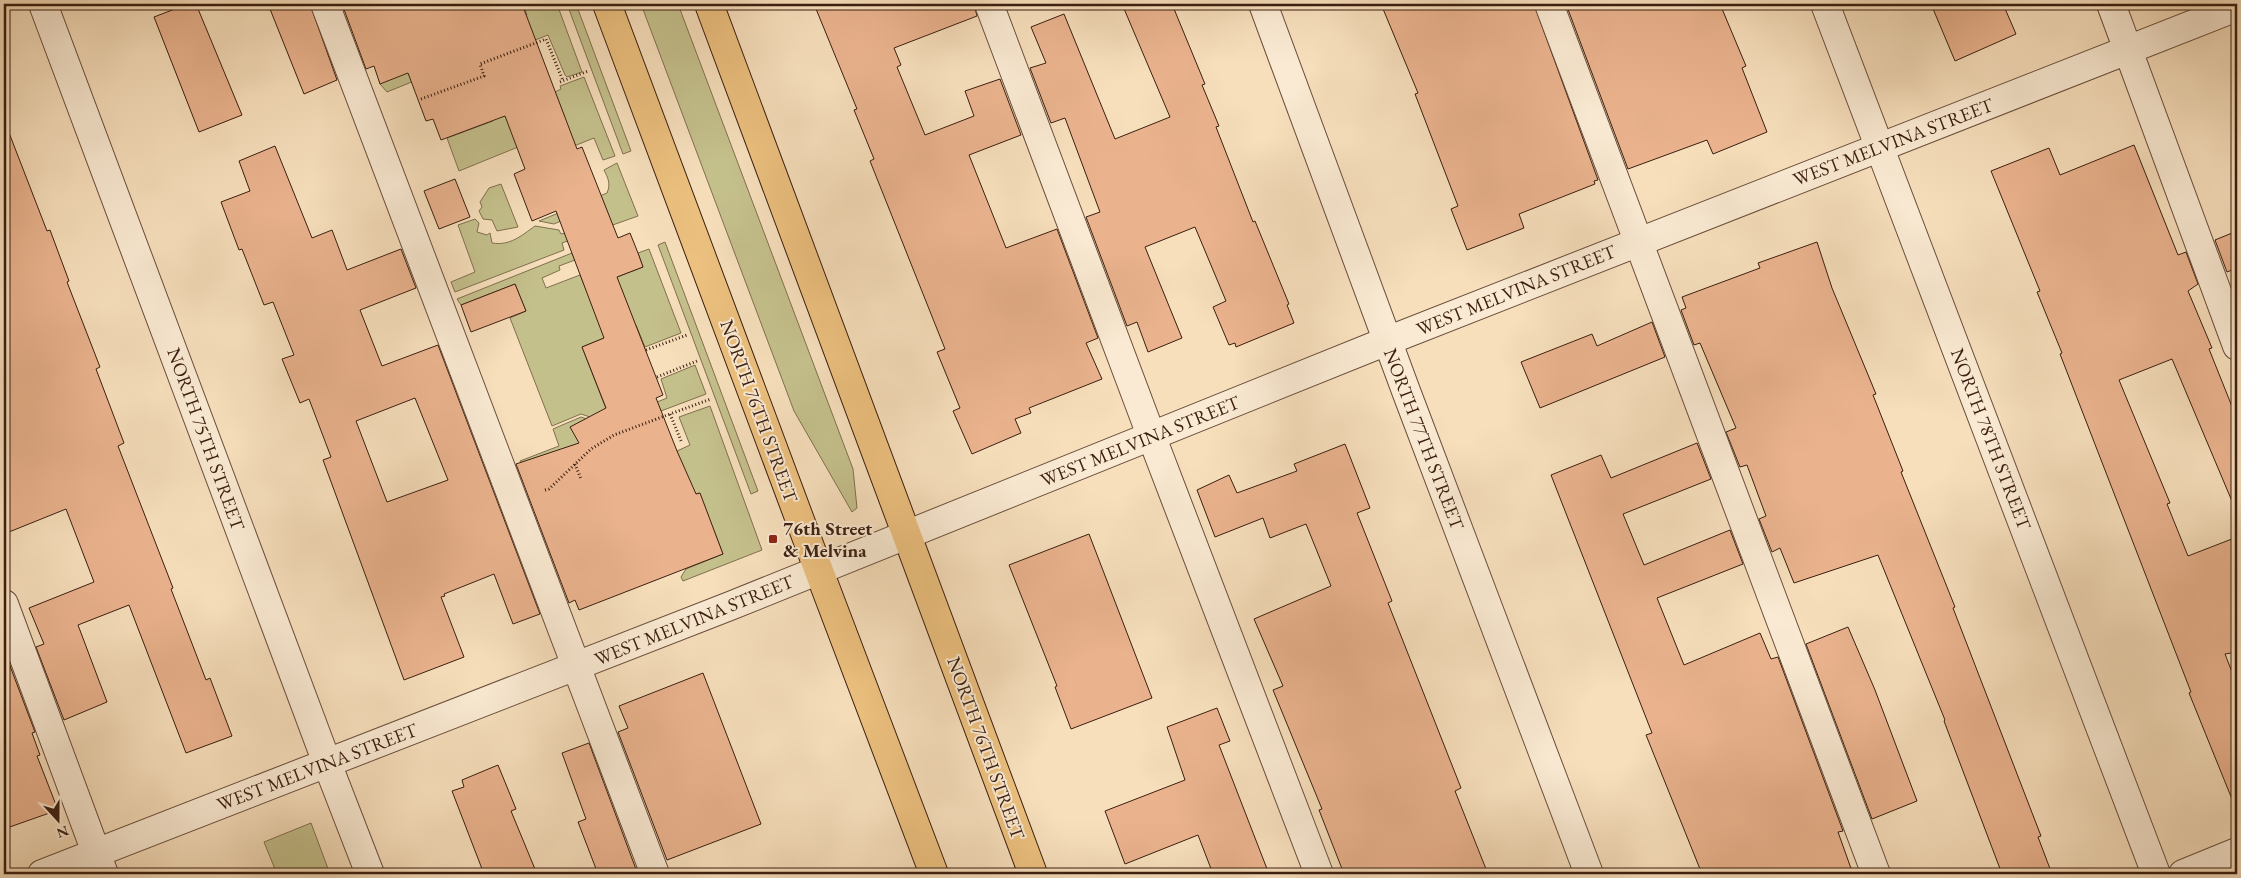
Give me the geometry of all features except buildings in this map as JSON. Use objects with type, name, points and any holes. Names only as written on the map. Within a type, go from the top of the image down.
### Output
[{"type":"main road","name":"NORTH 76TH STREET","points":[[607,4],[934,874]]},
{"type":"main road","name":"NORTH 76TH STREET","points":[[709,4],[1033,874]]},
{"type":"street","name":"NORTH 75TH STREET","points":[[43,4],[370,874]]},
{"type":"street","points":[[325,4],[655,874]]},
{"type":"street","points":[[988,4],[1319,874]]},
{"type":"street","name":"NORTH 77TH STREET","points":[[1262,4],[1387,341],[1589,874]]},
{"type":"street","points":[[1549,4],[1876,874]]},
{"type":"street","name":"NORTH 78TH STREET","points":[[1825,4],[2156,874]]},
{"type":"street","points":[[2111,4],[2237,346]]},
{"type":"street","name":"WEST MELVINA STREET","points":[[42,874],[100,863],[327,763],[819,571],[1387,341],[2237,7]]},
{"type":"street","points":[[4,604],[100,863]]},
{"type":"street","points":[[2183,874],[2237,852]]},
{"type":"path","points":[[421,99],[484,76],[480,64],[546,39],[562,82],[588,72]]},
{"type":"path","points":[[646,350],[687,335]]},
{"type":"path","points":[[657,377],[697,362]]},
{"type":"path","points":[[542,492],[549,489],[591,448],[614,435],[711,399]]},
{"type":"path","points":[[670,414],[681,442]]},
{"type":"path","points":[[575,464],[580,479]]},
{"type":"shaded area","points":[[523,4],[557,4],[582,72],[567,77],[565,75],[548,35],[477,63],[419,79],[387,92],[380,84],[400,62],[527,15]]},
{"type":"shaded area","points":[[567,4],[576,4],[631,151],[623,154]]},
{"type":"shaded area","points":[[641,4],[678,4],[853,469],[857,508],[852,512],[794,411]]},
{"type":"shaded area","points":[[584,77],[615,156],[603,160],[594,138],[564,150],[550,134],[459,171],[447,138],[493,121],[487,105],[565,118],[555,92],[561,89],[560,86]]},
{"type":"shaded area","points":[[617,163],[638,216],[562,243],[564,250],[455,292],[451,282],[475,272],[458,225],[475,219],[479,223],[477,232],[487,235],[490,233],[492,243],[498,244],[510,242],[535,226],[559,230],[561,234],[566,233],[561,221],[554,224],[539,221],[607,193],[609,184],[604,170]]},
{"type":"shaded area","points":[[501,184],[518,227],[497,231],[492,220],[483,219],[479,211],[482,207],[480,202],[489,188]]},
{"type":"shaded area","points":[[665,242],[758,491],[751,494],[658,245]]},
{"type":"shaded area","points":[[649,249],[681,333],[645,347],[636,325],[582,347],[610,419],[602,421],[581,414],[552,426],[510,318],[526,311],[515,284],[461,305],[457,299],[572,253],[575,260],[559,266],[560,270],[542,278],[546,288],[580,275],[586,289],[643,267],[638,253]]},
{"type":"shaded area","points":[[695,365],[706,394],[616,428],[532,489],[520,461],[559,446],[553,429],[581,417],[603,424],[667,398],[661,379]]},
{"type":"shaded area","points":[[710,406],[762,550],[683,581],[681,577],[686,569],[723,554],[699,493],[649,513],[677,451],[690,445],[679,417]]},
{"type":"shaded area","points":[[311,823],[330,874],[277,874],[264,842]]},
{"type":"place","name":"76th Street & Melvina","points":[[773,539]]}]
